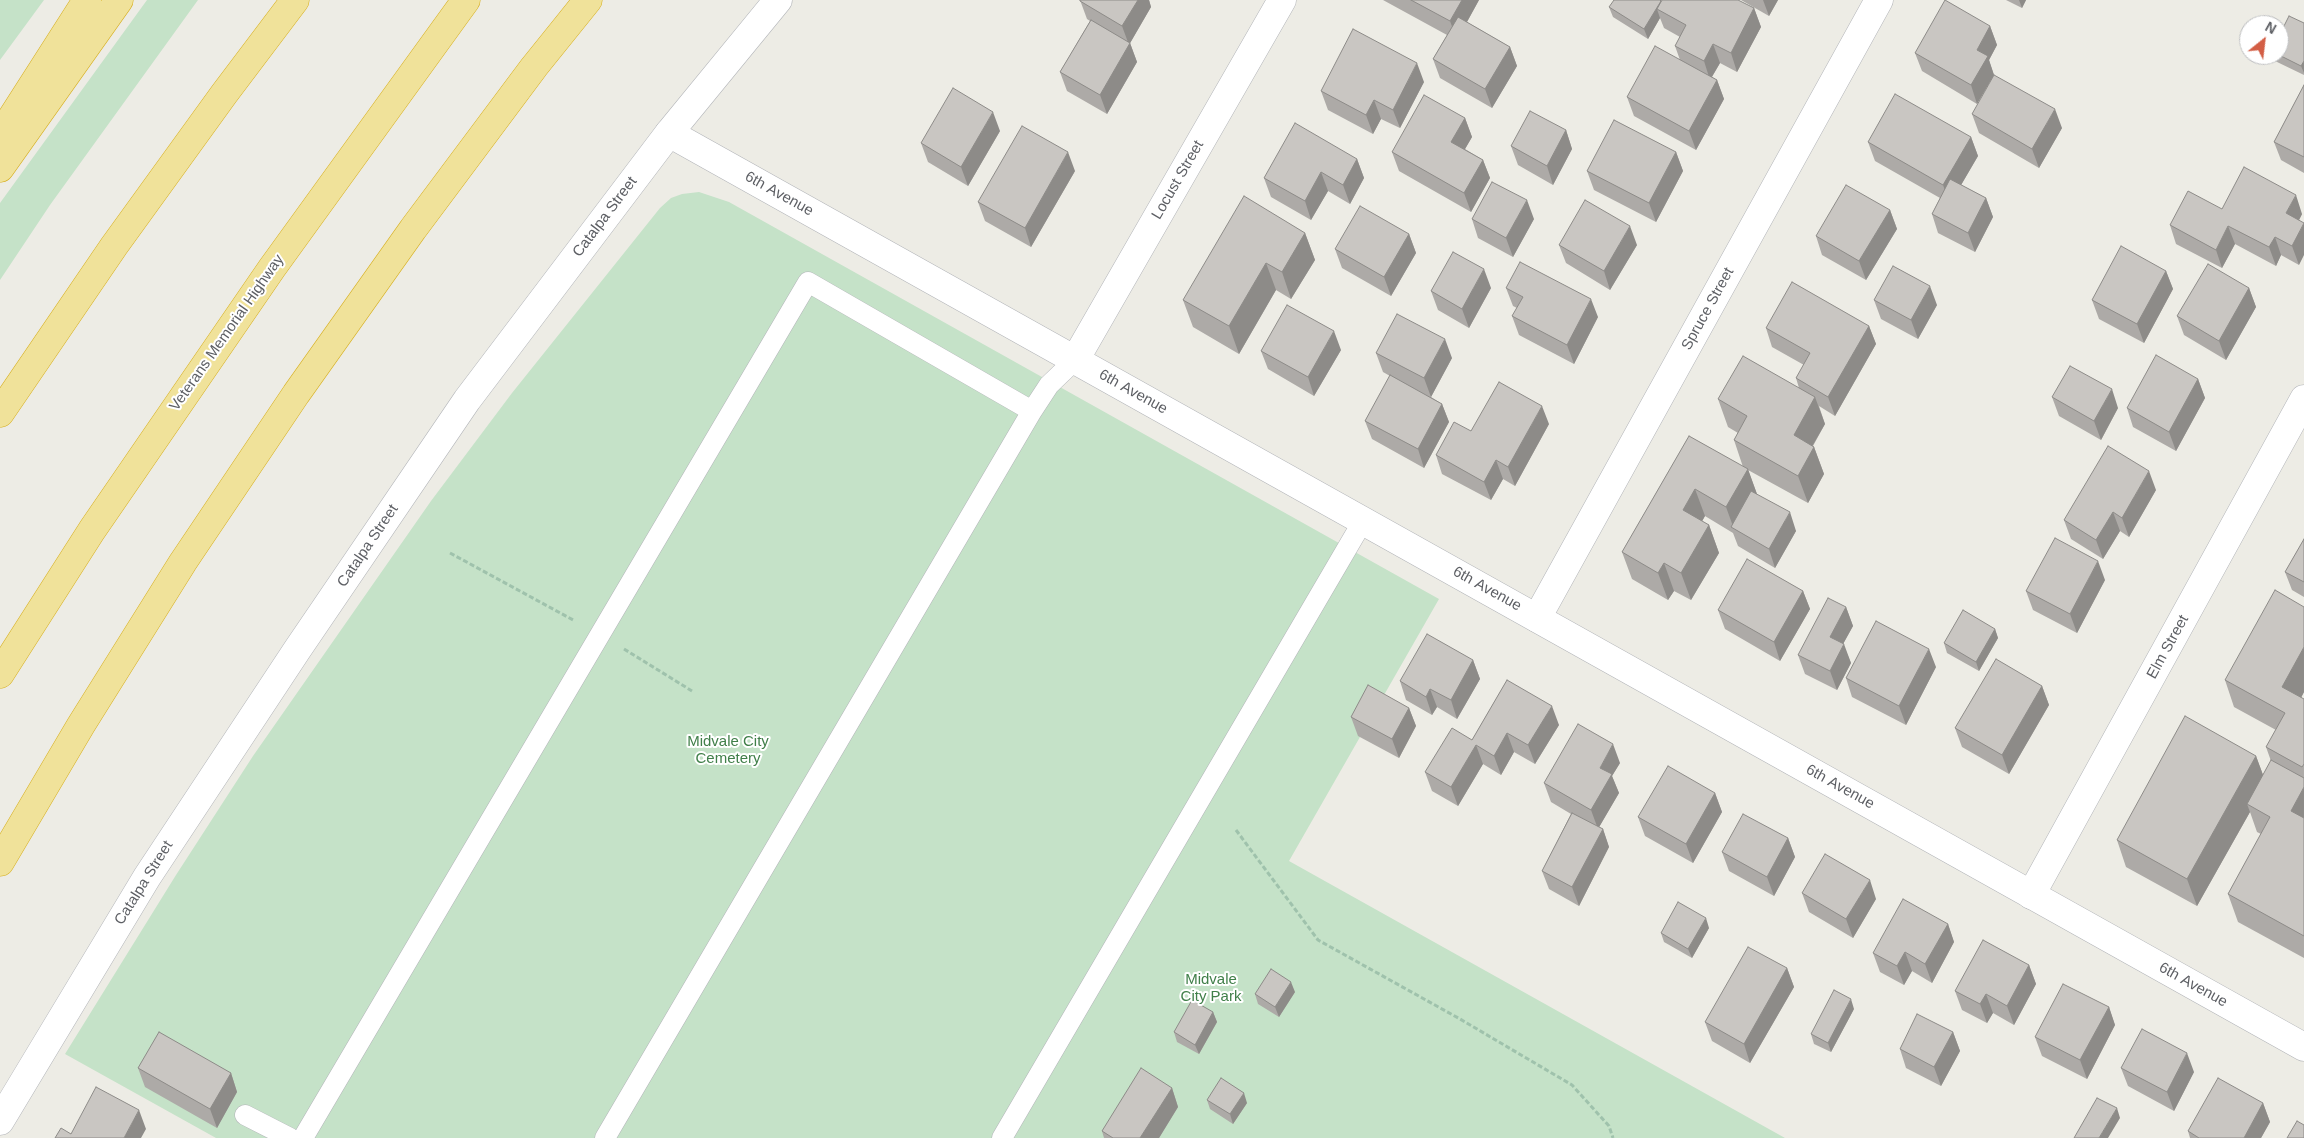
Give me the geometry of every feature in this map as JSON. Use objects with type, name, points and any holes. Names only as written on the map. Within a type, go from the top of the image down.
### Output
[{"type":"highway","points":[[0,136],[87,0]]},
{"type":"highway","points":[[0,168],[119,0]]},
{"type":"highway","points":[[0,413],[114,246],[295,0]]},
{"type":"highway","name":"Veterans Memorial Highway","points":[[0,674],[92,530],[272,268],[466,0]]},
{"type":"highway","points":[[0,862],[81,725],[173,578],[296,394],[412,229],[534,67],[588,0]]},
{"type":"street","name":"Catalpa Street","points":[[0,1121],[148,877],[297,650],[467,400],[669,133],[778,0]]},
{"type":"street","name":"Locust Street","points":[[1075,360],[1282,0]]},
{"type":"street","name":"Spruce Street","points":[[1537,618],[1879,0]]},
{"type":"street","name":"6th Avenue","points":[[669,133],[2304,1047]]},
{"type":"street","name":"Elm Street","points":[[2031,895],[2304,399]]},
{"type":"lane","points":[[303,1138],[808,282],[1032,412]]},
{"type":"lane","points":[[605,1138],[1032,412],[1049,384],[1075,360]]},
{"type":"lane","points":[[1002,1138],[1364,521]]},
{"type":"lane","points":[[245,1116],[290,1138]]},
{"type":"path","points":[[450,554],[600,635],[692,691]]},
{"type":"path","points":[[1236,830],[1318,940],[1452,1014],[1572,1085],[1609,1126],[1613,1138]]},
{"type":"green space","points":[[0,0],[44,0],[0,60]]},
{"type":"green space","points":[[147,0],[198,0],[50,205],[0,280],[0,203]]},
{"type":"green space","name":"Midvale City Cemetery","points":[[699,192],[729,202],[1439,599],[1289,861],[1785,1138],[216,1138],[65,1054],[176,875],[253,756],[431,501],[512,393],[660,208],[671,198],[682,194]]},
{"type":"building","points":[[1080,0],[1138,0],[1122,26]]},
{"type":"building","points":[[1411,0],[1462,0],[1450,21]]},
{"type":"building","points":[[1614,0],[1661,1],[1644,29],[1609,7]]},
{"type":"building","points":[[1662,0],[1738,0],[1754,8],[1731,53],[1713,44],[1704,61],[1675,46],[1686,25],[1657,9]]},
{"type":"building","points":[[1945,0],[1990,26],[1977,50],[1988,56],[1971,85],[1915,53]]},
{"type":"building","points":[[2289,16],[2304,23],[2304,61],[2301,66],[2289,60]]},
{"type":"building","points":[[1458,17],[1510,47],[1485,89],[1433,59]]},
{"type":"building","points":[[1091,20],[1130,43],[1100,95],[1060,72]]},
{"type":"building","points":[[1353,29],[1417,63],[1393,110],[1374,100],[1366,115],[1321,91]]},
{"type":"building","points":[[1655,46],[1717,80],[1689,131],[1627,97]]},
{"type":"building","points":[[1994,75],[2055,109],[2032,149],[1972,114]]},
{"type":"building","points":[[2304,85],[2304,157],[2274,142]]},
{"type":"building","points":[[953,88],[993,112],[961,167],[921,143]]},
{"type":"building","points":[[1895,94],[1971,137],[1943,185],[1868,142]]},
{"type":"building","points":[[1424,95],[1465,118],[1451,142],[1483,160],[1464,193],[1392,152]]},
{"type":"building","points":[[1530,111],[1566,130],[1547,166],[1511,146]]},
{"type":"building","points":[[1614,120],[1676,152],[1649,203],[1587,171]]},
{"type":"building","points":[[1295,123],[1357,159],[1343,185],[1321,172],[1305,201],[1264,178]]},
{"type":"building","points":[[1022,126],[1068,152],[1025,228],[978,202]]},
{"type":"building","points":[[2244,167],[2296,195],[2286,213],[2304,223],[2292,246],[2275,237],[2269,247],[2228,226],[2216,250],[2170,225],[2188,191],[2222,209]]},
{"type":"building","points":[[1950,179],[1986,198],[1968,233],[1932,214]]},
{"type":"building","points":[[1492,182],[1527,200],[1506,238],[1472,219]]},
{"type":"building","points":[[1846,185],[1890,210],[1859,261],[1816,236]]},
{"type":"building","points":[[1244,196],[1305,233],[1282,272],[1266,263],[1229,326],[1183,300]]},
{"type":"building","points":[[1585,200],[1630,226],[1604,271],[1559,245]]},
{"type":"building","points":[[1360,206],[1409,234],[1384,277],[1335,249]]},
{"type":"building","points":[[2121,246],[2166,271],[2137,324],[2092,300]]},
{"type":"building","points":[[1453,252],[1484,269],[1462,309],[1431,291]]},
{"type":"building","points":[[1520,262],[1591,299],[1567,345],[1512,316],[1523,297],[1506,288]]},
{"type":"building","points":[[2208,264],[2249,288],[2219,341],[2177,316]]},
{"type":"building","points":[[1893,266],[1930,286],[1911,320],[1874,300]]},
{"type":"building","points":[[1792,282],[1869,326],[1828,397],[1796,378],[1810,353],[1766,328]]},
{"type":"building","points":[[1287,305],[1334,331],[1308,377],[1261,351]]},
{"type":"building","points":[[1397,314],[1445,339],[1424,378],[1376,353]]},
{"type":"building","points":[[2156,355],[2198,379],[2169,432],[2127,408]]},
{"type":"building","points":[[1743,356],[1815,397],[1794,435],[1814,447],[1798,476],[1734,440],[1747,416],[1718,399]]},
{"type":"building","points":[[2070,366],[2112,389],[2094,421],[2052,397]]},
{"type":"building","points":[[1390,375],[1442,404],[1418,449],[1365,421]]},
{"type":"building","points":[[1499,382],[1542,406],[1508,467],[1496,460],[1484,482],[1436,455],[1454,422],[1471,431]]},
{"type":"building","points":[[1689,436],[1748,469],[1726,507],[1695,489],[1683,510],[1709,525],[1681,573],[1664,563],[1658,573],[1622,552]]},
{"type":"building","points":[[2108,446],[2149,471],[2122,518],[2113,512],[2096,540],[2064,520]]},
{"type":"building","points":[[1751,491],[1790,512],[1769,549],[1731,527]]},
{"type":"building","points":[[2055,538],[2098,561],[2070,614],[2026,591]]},
{"type":"building","points":[[2304,539],[2304,582],[2285,572]]},
{"type":"building","points":[[1747,559],[1803,591],[1774,642],[1718,610]]},
{"type":"building","points":[[2275,590],[2304,607],[2304,647],[2282,687],[2304,699],[2304,764],[2302,767],[2266,747],[2285,713],[2225,680]]},
{"type":"building","points":[[1828,598],[1846,607],[1830,637],[1844,644],[1830,671],[1798,655]]},
{"type":"building","points":[[1963,610],[1995,629],[1976,662],[1944,643]]},
{"type":"building","points":[[1876,621],[1929,649],[1899,706],[1846,678]]},
{"type":"building","points":[[1427,634],[1473,660],[1451,700],[1430,689],[1426,697],[1400,681]]},
{"type":"building","points":[[1996,659],[2042,686],[2002,755],[1955,728]]},
{"type":"building","points":[[1507,680],[1552,706],[1528,745],[1507,733],[1494,756],[1476,745],[1451,787],[1425,772],[1452,728],[1472,740]]},
{"type":"building","points":[[1368,685],[1409,708],[1392,739],[1351,717]]},
{"type":"building","points":[[2185,716],[2256,756],[2187,879],[2117,840]]},
{"type":"building","points":[[1578,724],[1613,744],[1600,768],[1612,774],[1591,810],[1544,783]]},
{"type":"building","points":[[2271,760],[2304,778],[2304,787],[2291,811],[2304,818],[2304,936],[2228,894],[2270,817],[2247,804]]},
{"type":"building","points":[[1668,766],[1715,793],[1686,844],[1638,817]]},
{"type":"building","points":[[1572,813],[1603,829],[1572,887],[1542,871]]},
{"type":"building","points":[[1743,814],[1788,838],[1767,877],[1722,852]]},
{"type":"building","points":[[1825,854],[1870,880],[1846,919],[1802,893]]},
{"type":"building","points":[[1903,899],[1948,924],[1925,964],[1905,952],[1897,966],[1873,953]]},
{"type":"building","points":[[1678,902],[1706,918],[1688,949],[1661,933]]},
{"type":"building","points":[[1983,940],[2029,965],[2007,1006],[1986,994],[1980,1004],[1955,991]]},
{"type":"building","points":[[1748,947],[1787,968],[1744,1044],[1705,1022]]},
{"type":"building","points":[[1271,969],[1291,982],[1275,1007],[1255,994]]},
{"type":"building","points":[[2063,984],[2109,1007],[2080,1060],[2035,1037]]},
{"type":"building","points":[[1834,990],[1851,999],[1828,1043],[1811,1034]]},
{"type":"building","points":[[1192,1000],[1213,1012],[1195,1045],[1174,1032]]},
{"type":"building","points":[[1917,1014],[1953,1032],[1934,1067],[1900,1049]]},
{"type":"building","points":[[2142,1029],[2187,1053],[2167,1092],[2121,1068]]},
{"type":"building","points":[[159,1032],[231,1073],[210,1109],[138,1068]]},
{"type":"building","points":[[1141,1068],[1172,1088],[1140,1138],[1113,1138],[1102,1131]]},
{"type":"building","points":[[1221,1078],[1244,1093],[1230,1114],[1207,1100]]},
{"type":"building","points":[[2218,1078],[2263,1103],[2244,1138],[2199,1138],[2188,1131]]},
{"type":"building","points":[[96,1087],[139,1110],[124,1138],[55,1138],[61,1128],[71,1134]]},
{"type":"building","points":[[2097,1098],[2117,1108],[2099,1138],[2074,1138]]},
{"type":"building","points":[[2297,1121],[2304,1125],[2304,1138],[2287,1138]]},
{"type":"park label","name":"Midvale City Park","points":[[1211,988]]}]
